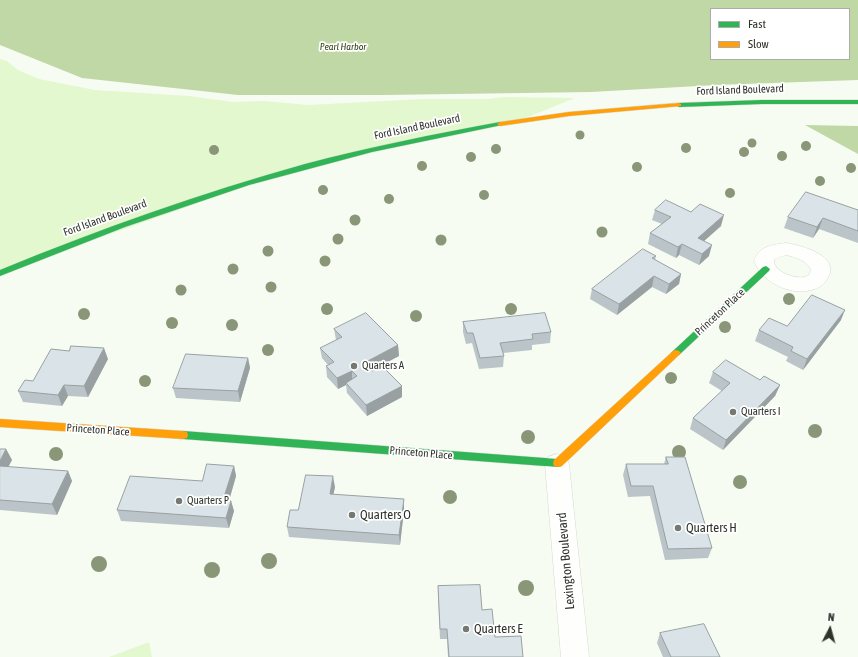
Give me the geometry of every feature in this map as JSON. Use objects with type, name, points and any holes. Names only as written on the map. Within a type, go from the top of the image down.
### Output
[{"type":"street","name":"Ford Island Boulevard","points":[[0,273],[62,247],[216,191],[297,168],[418,139],[520,121],[616,109],[721,102],[858,102]]},
{"type":"street","name":"Princeton Place","points":[[0,423],[277,442],[557,464],[766,270]]},
{"type":"street","name":"Lexington Boulevard","points":[[557,464],[575,657]]},
{"type":"shaded area","points":[[0,59],[7,61],[18,70],[39,79],[95,90],[189,96],[234,102],[264,101],[308,105],[423,99],[488,99],[505,97],[575,98],[518,121],[297,168],[0,273]]},
{"type":"shaded area","points":[[149,642],[152,657],[109,657]]},
{"type":"water","name":"Pearl Harbor","points":[[0,0],[858,0],[858,80],[716,85],[591,92],[385,95],[238,95],[82,78],[0,45]]},
{"type":"water","points":[[805,125],[858,126],[858,154]]},
{"type":"building","points":[[806,192],[858,210],[858,231],[823,218],[817,227],[788,217]]},
{"type":"building","points":[[666,200],[691,212],[700,204],[724,215],[698,238],[712,245],[702,254],[682,244],[678,247],[650,233],[671,217],[655,210]]},
{"type":"building","points":[[643,249],[656,256],[652,258],[681,274],[669,284],[654,276],[619,304],[592,289]]},
{"type":"building","points":[[812,295],[845,310],[807,359],[791,351],[793,347],[759,330],[769,318],[787,326]]},
{"type":"building","name":"Quarters A","points":[[366,313],[398,345],[364,363],[372,371],[382,366],[402,386],[366,405],[346,383],[357,376],[352,371],[337,378],[326,366],[334,362],[320,348],[342,337],[334,329]]},
{"type":"building","points":[[545,313],[551,332],[532,334],[533,339],[500,343],[504,356],[480,358],[473,333],[467,333],[463,322]]},
{"type":"building","points":[[71,346],[104,348],[84,386],[64,385],[58,395],[18,391],[25,380],[33,381],[51,349],[69,351]]},
{"type":"building","points":[[186,354],[248,358],[238,391],[173,388]]},
{"type":"building","name":"Quarters I","points":[[726,360],[760,380],[764,376],[780,385],[726,440],[693,418],[730,383],[713,372]]},
{"type":"building","points":[[0,449],[6,449],[0,461]]},
{"type":"building","name":"Quarters H","points":[[666,457],[685,457],[712,548],[668,549],[653,486],[631,486],[626,464],[668,464]]},
{"type":"building","name":"Quarters P","points":[[207,464],[234,466],[223,500],[231,501],[226,518],[117,510],[130,476],[202,481]]},
{"type":"building","points":[[0,466],[68,471],[52,504],[0,500]]},
{"type":"building","name":"Quarters O","points":[[306,475],[333,476],[330,494],[404,499],[399,535],[287,527],[290,510],[298,510]]},
{"type":"building","name":"Quarters E","points":[[480,585],[482,610],[492,609],[495,637],[521,636],[523,657],[449,657],[447,629],[440,629],[438,586]]},
{"type":"building","points":[[704,624],[720,657],[671,657],[660,633]]},
{"type":"traffic: fast","points":[[679,105],[762,102],[858,102]]},
{"type":"traffic: fast","points":[[0,273],[122,225],[184,203],[246,184],[308,166],[372,150],[500,124]]},
{"type":"traffic: fast","points":[[676,353],[766,269]]},
{"type":"traffic: fast","points":[[183,435],[558,463]]},
{"type":"traffic: slow","points":[[500,124],[569,114],[679,105]]},
{"type":"traffic: slow","points":[[558,463],[676,353]]},
{"type":"traffic: slow","points":[[0,423],[183,435]]},
{"type":"place","name":"Quarters A","points":[[354,366]]},
{"type":"place","name":"Quarters I","points":[[733,412]]},
{"type":"place","name":"Quarters P","points":[[179,501]]},
{"type":"place","name":"Quarters O","points":[[352,515]]},
{"type":"place","name":"Quarters H","points":[[678,528]]},
{"type":"place","name":"Quarters E","points":[[466,629]]}]
